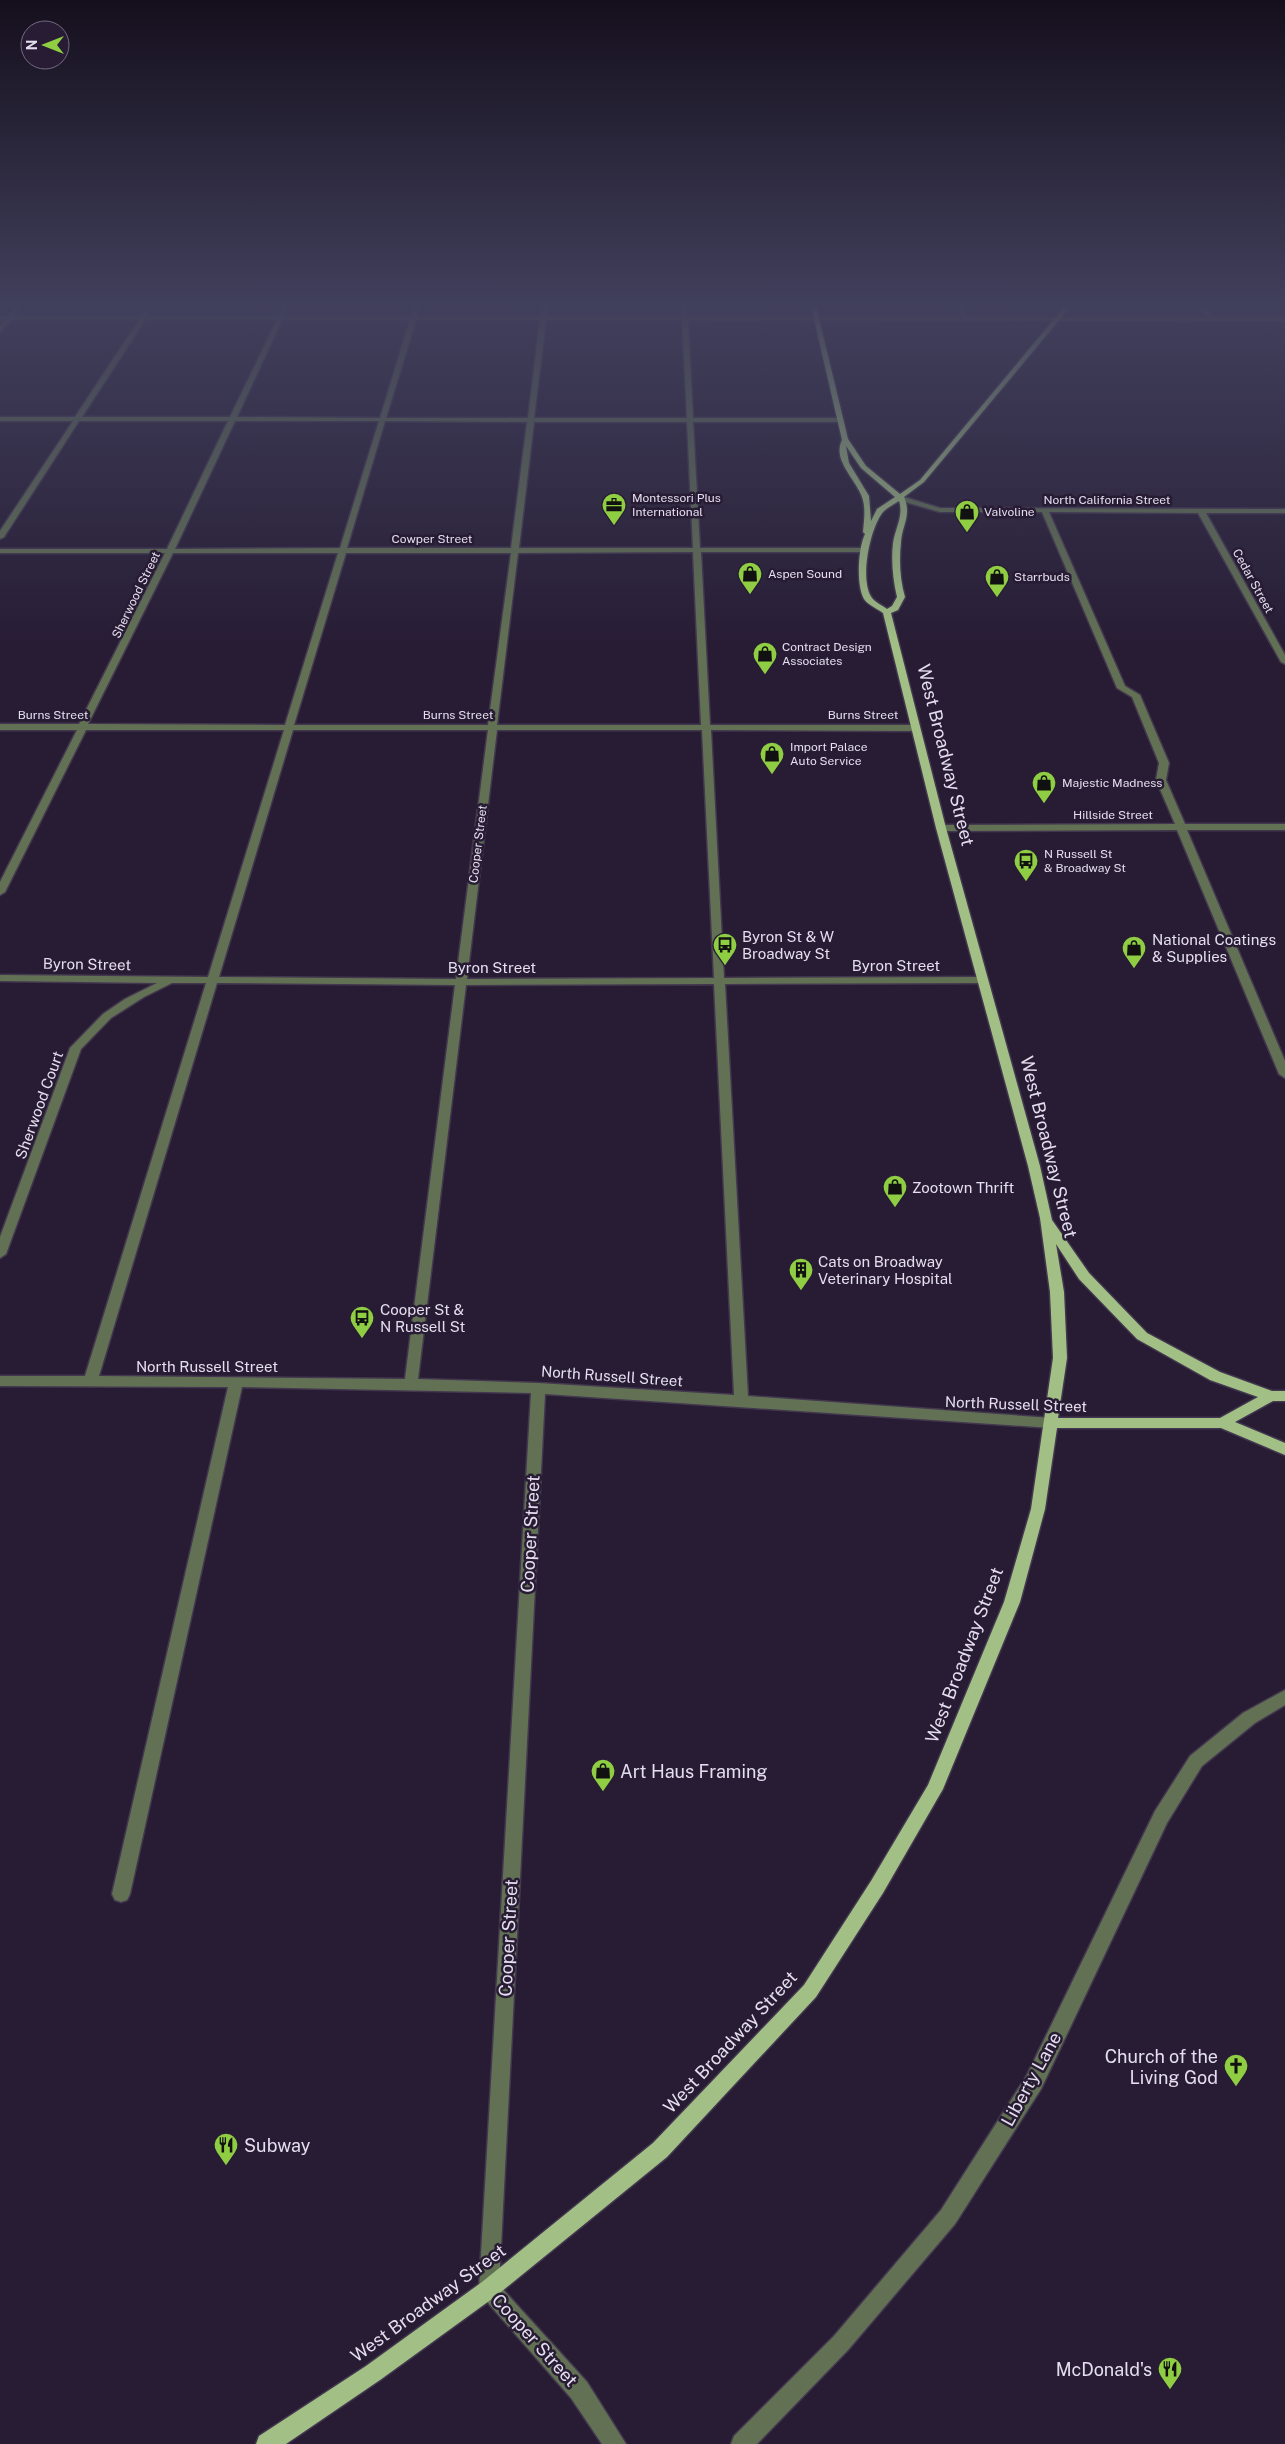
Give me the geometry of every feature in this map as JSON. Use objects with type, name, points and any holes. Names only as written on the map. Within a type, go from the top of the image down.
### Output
[{"type":"main road","points":[[839,420],[845,439],[862,467],[901,498],[904,518],[897,542],[897,581],[900,597],[895,608],[887,612],[868,600],[863,581],[864,550],[867,538],[880,511],[888,504],[901,498],[922,481],[972,420]]},
{"type":"main road","points":[[845,439],[842,447],[849,470],[864,493],[867,504],[867,538]]},
{"type":"main road","name":"West Broadway Street","points":[[267,2444],[373,2372],[489,2289],[660,2150],[810,1991],[877,1887],[935,1790],[1012,1602],[1038,1509],[1052,1423],[1060,1358],[1057,1292],[1046,1218],[983,980],[940,828],[887,612]]},
{"type":"main road","points":[[1046,1218],[1084,1276],[1142,1336],[1214,1376],[1278,1396]]},
{"type":"main road","name":"North Russell Street","points":[[1222,1423],[1278,1396]]},
{"type":"main road","name":"North Russell Street","points":[[1052,1423],[1222,1423],[1285,1449]]},
{"type":"street","points":[[0,537],[76,420]]},
{"type":"street","name":"Sherwood Street","points":[[0,892],[170,551],[231,420]]},
{"type":"street","points":[[90,1382],[383,420]]},
{"type":"street","name":"Cooper Street","points":[[411,1382],[531,420]]},
{"type":"street","points":[[690,420],[741,1400]]},
{"type":"street","name":"North California Street","points":[[901,498],[940,510],[1285,511]]},
{"type":"street","points":[[1045,511],[1121,688],[1136,695],[1164,763],[1161,780],[1285,1074]]},
{"type":"street","name":"Cedar Street","points":[[1201,511],[1285,662]]},
{"type":"street","name":"Cowper Street","points":[[0,550],[864,550]]},
{"type":"street","name":"Burns Street","points":[[0,727],[915,728]]},
{"type":"street","name":"Hillside Street","points":[[940,828],[1285,827]]},
{"type":"street","name":"Byron Street","points":[[0,978],[460,982],[983,980]]},
{"type":"street","name":"Sherwood Court","points":[[0,1254],[76,1048],[94,1026],[120,1006],[170,980]]},
{"type":"street","name":"North Russell Street","points":[[0,1382],[411,1382],[741,1400],[915,1416],[1052,1423]]},
{"type":"street","points":[[121,1894],[236,1382]]},
{"type":"street","name":"Cooper Street","points":[[538,1388],[489,2289],[579,2390],[615,2444]]},
{"type":"street","name":"Liberty Lane","points":[[742,2444],[840,2343],[948,2217],[1034,2082],[1161,1817],[1196,1761],[1249,1718],[1285,1697]]},
{"type":"place","name":"Montessori Plus International","points":[[614,526]]},
{"type":"place","name":"Valvoline","points":[[967,533]]},
{"type":"place","name":"Aspen Sound","points":[[750,595]]},
{"type":"place","name":"Starrbuds","points":[[997,598]]},
{"type":"place","name":"Contract Design Associates","points":[[765,675]]},
{"type":"place","name":"Import Palace Auto Service","points":[[772,775]]},
{"type":"place","name":"Majestic Madness","points":[[1044,804]]},
{"type":"place","name":"N Russell St & Broadway St","points":[[1026,882]]},
{"type":"place","name":"Byron St & W Broadway St","points":[[725,966]]},
{"type":"place","name":"National Coatings & Supplies","points":[[1134,969]]},
{"type":"place","name":"Zootown Thrift","points":[[895,1208]]},
{"type":"place","name":"Cats on Broadway Veterinary Hospital","points":[[801,1291]]},
{"type":"place","name":"Cooper St & N Russell St","points":[[362,1339]]},
{"type":"place","name":"Art Haus Framing","points":[[603,1792]]},
{"type":"place","name":"Church of the Living God","points":[[1236,2087]]},
{"type":"place","name":"Subway","points":[[226,2166]]},
{"type":"place","name":"McDonald's","points":[[1170,2390]]}]
